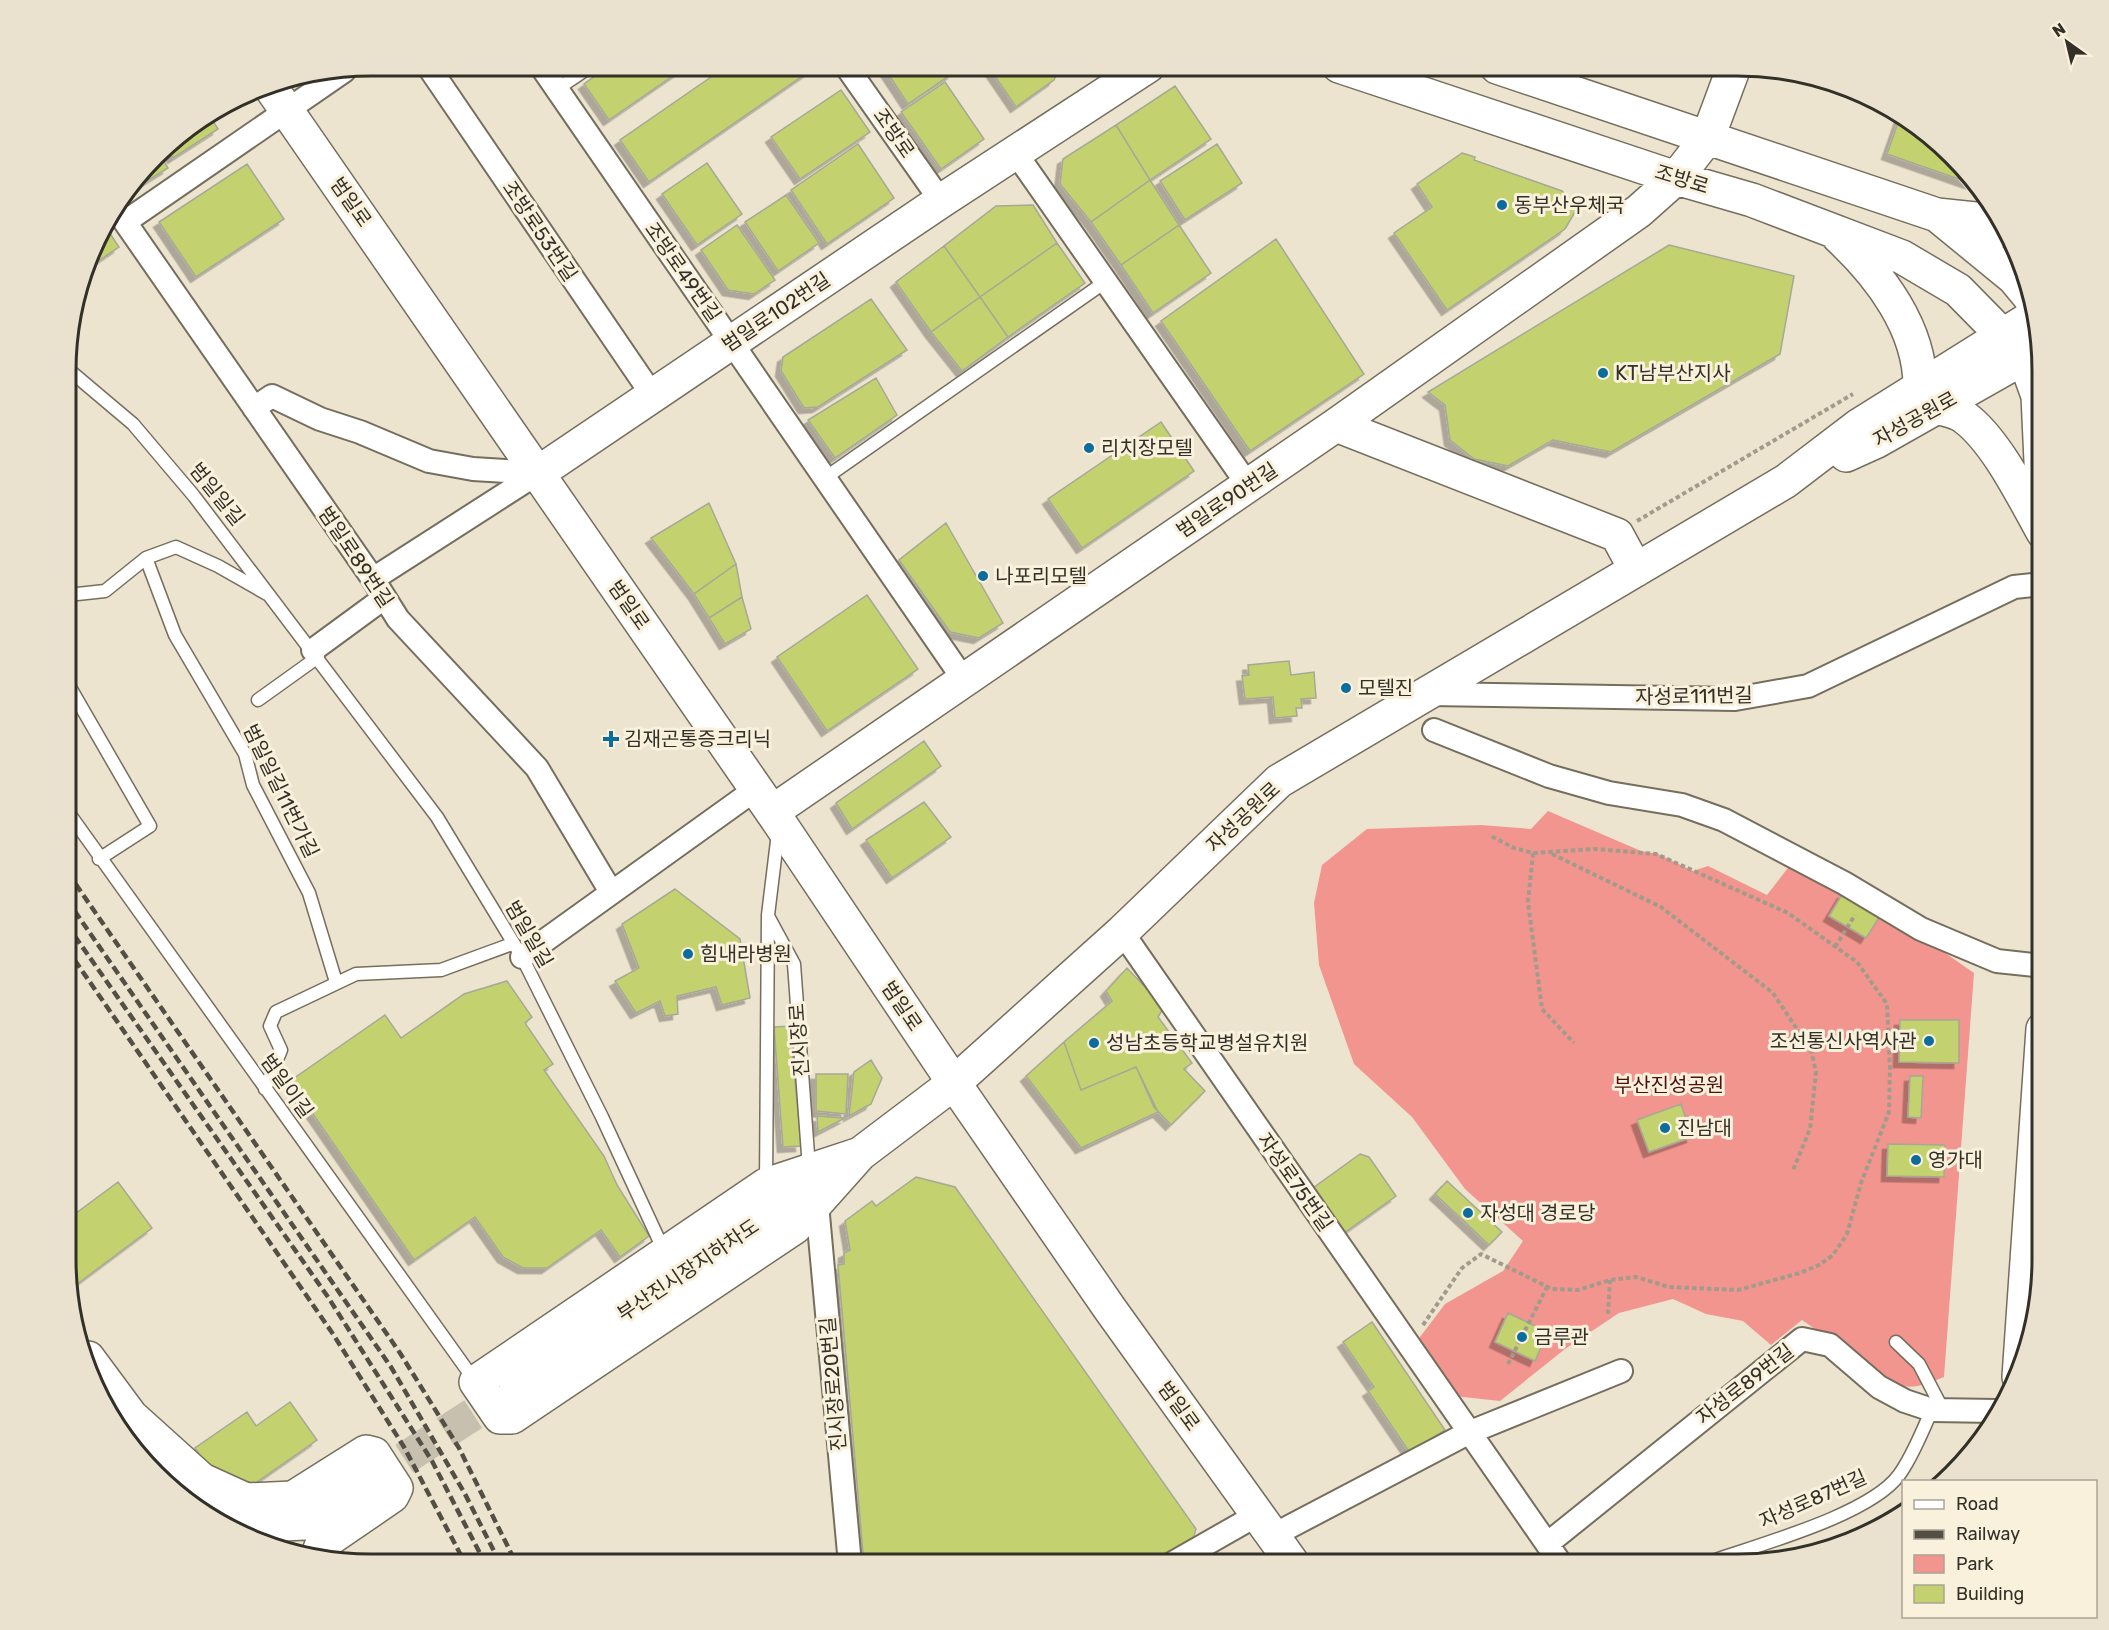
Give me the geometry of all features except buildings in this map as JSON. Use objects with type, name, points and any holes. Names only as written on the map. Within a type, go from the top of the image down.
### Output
[{"type":"main road","name":"범일로102번길","points":[[538,473],[941,201],[1133,76]]},
{"type":"main road","name":"조방로","points":[[1369,76],[1676,178],[1752,200],[1902,257],[1958,290],[2023,347]]},
{"type":"main road","points":[[1527,76],[1937,215],[1975,219],[1994,226]]},
{"type":"main road","name":"범일로90번길","points":[[769,808],[964,680],[1336,425],[1639,210],[1676,178],[1708,137],[1731,76]]},
{"type":"main road","name":"범일로","points":[[278,97],[769,808],[1103,1300],[1286,1554]]},
{"type":"main road","points":[[1937,215],[2019,284]]},
{"type":"main road","points":[[1830,229],[1854,251],[1883,285],[1912,337],[1929,398],[1963,415],[1979,431],[2011,475],[2032,512]]},
{"type":"main road","name":"자성공원로","points":[[954,1083],[1122,932],[1279,781],[1786,481],[1877,441],[1929,398],[2023,347],[2030,331]]},
{"type":"main road","points":[[2023,347],[2032,376]]},
{"type":"main road","points":[[1336,425],[1617,535],[1636,570]]},
{"type":"main road","points":[[860,1154],[766,1185],[476,1382],[500,1418],[512,1417],[795,1227],[860,1154],[954,1083]]},
{"type":"main road","name":"부산진시장지하차도","points":[[516,1387],[860,1154]]},
{"type":"main road","points":[[2022,1335],[2032,1188]]},
{"type":"main road","points":[[101,1376],[131,1416],[163,1467]]},
{"type":"main road","points":[[131,1416],[202,1480],[246,1500],[293,1498],[366,1452],[374,1454],[396,1488],[392,1496],[322,1544],[320,1549]]},
{"type":"main road","points":[[252,1528],[299,1537],[363,1485]]},
{"type":"street","name":"조방로53번길","points":[[435,76],[653,396]]},
{"type":"street","name":"조방로49번길","points":[[548,76],[964,680]]},
{"type":"street","name":"조방로","points":[[853,76],[941,201]]},
{"type":"street","points":[[123,213],[278,97],[317,81]]},
{"type":"street","points":[[1015,152],[1248,485]]},
{"type":"street","name":"범일로89번길","points":[[121,216],[398,620],[537,768],[611,892]]},
{"type":"street","points":[[254,408],[272,396],[320,419],[360,432],[429,461],[473,469],[538,473]]},
{"type":"street","points":[[372,579],[538,473]]},
{"type":"street","name":"자성로111번길","points":[[1429,694],[1735,699],[1808,686],[2014,587],[2032,585]]},
{"type":"street","points":[[315,654],[384,598]]},
{"type":"street","points":[[1434,730],[1549,776],[1609,793],[1682,805],[1724,820],[1921,929],[1997,961],[2032,965]]},
{"type":"street","points":[[517,951],[611,892],[769,808]]},
{"type":"street","name":"자성로75번길","points":[[1122,932],[1467,1433],[1554,1554]]},
{"type":"street","name":"진시장로20번길","points":[[817,1204],[848,1554]]},
{"type":"street","name":"자성로89번길","points":[[1547,1544],[1802,1339],[1830,1345],[1879,1387],[1905,1401],[1938,1410],[1990,1411]]},
{"type":"street","points":[[1195,1554],[1265,1525],[1467,1433],[1621,1371]]},
{"type":"lane","points":[[557,89],[576,76]]},
{"type":"lane","points":[[825,478],[1105,282]]},
{"type":"lane","name":"범일일길","points":[[76,376],[133,424],[194,496],[437,817],[517,951],[602,1117],[665,1254]]},
{"type":"lane","points":[[76,594],[105,591],[146,558],[176,547],[218,566],[273,598]]},
{"type":"lane","name":"범일일길11번가길","points":[[146,558],[175,635],[245,754],[253,785],[309,893],[336,982]]},
{"type":"lane","points":[[258,700],[315,654]]},
{"type":"lane","points":[[76,698],[150,826],[99,859]]},
{"type":"lane","points":[[766,1185],[769,808]]},
{"type":"lane","name":"범일이길","points":[[76,824],[476,1382]]},
{"type":"lane","name":"진시장로","points":[[768,915],[794,964],[809,1170]]},
{"type":"lane","points":[[265,1089],[281,1050],[270,1026],[276,1012],[356,974],[441,970],[517,951]]},
{"type":"lane","points":[[1896,1342],[1919,1364],[1938,1410]]},
{"type":"lane","name":"자성로87번길","points":[[1732,1554],[1817,1523],[1873,1499],[1898,1476],[1938,1410]]},
{"type":"path","points":[[1617,535],[1647,514],[1863,388]]},
{"type":"path","points":[[1407,1344],[1429,1317],[1462,1268],[1481,1254],[1547,1287],[1578,1290],[1610,1280],[1636,1277],[1669,1287],[1738,1290],[1800,1273],[1833,1255],[1847,1234],[1861,1184],[1883,1133],[1889,1112],[1890,1068],[1887,1004],[1857,962],[1788,913],[1656,854],[1595,849],[1533,853],[1514,848],[1490,835]]},
{"type":"path","points":[[1533,853],[1529,870],[1528,902],[1542,1009],[1574,1043]]},
{"type":"path","points":[[1551,853],[1661,907],[1773,993],[1811,1050],[1816,1072],[1809,1129],[1793,1170]]},
{"type":"path","points":[[1835,947],[1866,897]]},
{"type":"path","points":[[1608,1314],[1610,1280]]},
{"type":"path","points":[[1508,1364],[1547,1287]]},
{"type":"path","points":[[1429,1317],[1433,1322]]},
{"type":"green space","name":"부산진성공원","points":[[1548,811],[1641,851],[1658,854],[1693,871],[1708,866],[1767,895],[1794,860],[1892,916],[1974,973],[1944,1377],[1919,1386],[1903,1386],[1891,1382],[1866,1367],[1802,1320],[1771,1345],[1743,1321],[1706,1314],[1673,1299],[1619,1313],[1565,1349],[1500,1401],[1454,1396],[1417,1341],[1445,1304],[1503,1271],[1523,1241],[1465,1189],[1412,1117],[1354,1064],[1319,965],[1314,903],[1322,865],[1367,829],[1481,825],[1531,829]]},
{"type":"tunnel","points":[[363,1485],[514,1388]]},
{"type":"railway","points":[[76,885],[400,1353],[459,1448],[512,1554]]},
{"type":"railway","points":[[76,913],[391,1367],[465,1494],[495,1554]]},
{"type":"railway","points":[[76,938],[328,1297],[432,1461],[480,1554]]},
{"type":"railway","points":[[76,962],[333,1334],[404,1447],[460,1554]]},
{"type":"place","name":"동부산우체국","points":[[1502,205]]},
{"type":"place","name":"KT남부산지사","points":[[1603,373]]},
{"type":"place","name":"리치장모텔","points":[[1089,448]]},
{"type":"place","name":"나포리모텔","points":[[983,576]]},
{"type":"place","name":"모텔진","points":[[1346,688]]},
{"type":"place","name":"김재곤통증크리닉","points":[[611,739]]},
{"type":"place","name":"힘내라병원","points":[[688,954]]},
{"type":"place","name":"조선통신사역사관","points":[[1929,1041]]},
{"type":"place","name":"성남초등학교병설유치원","points":[[1094,1043]]},
{"type":"place","name":"진남대","points":[[1665,1128]]},
{"type":"place","name":"영가대","points":[[1916,1160]]},
{"type":"place","name":"자성대 경로당","points":[[1468,1213]]},
{"type":"place","name":"금루관","points":[[1522,1337]]}]
